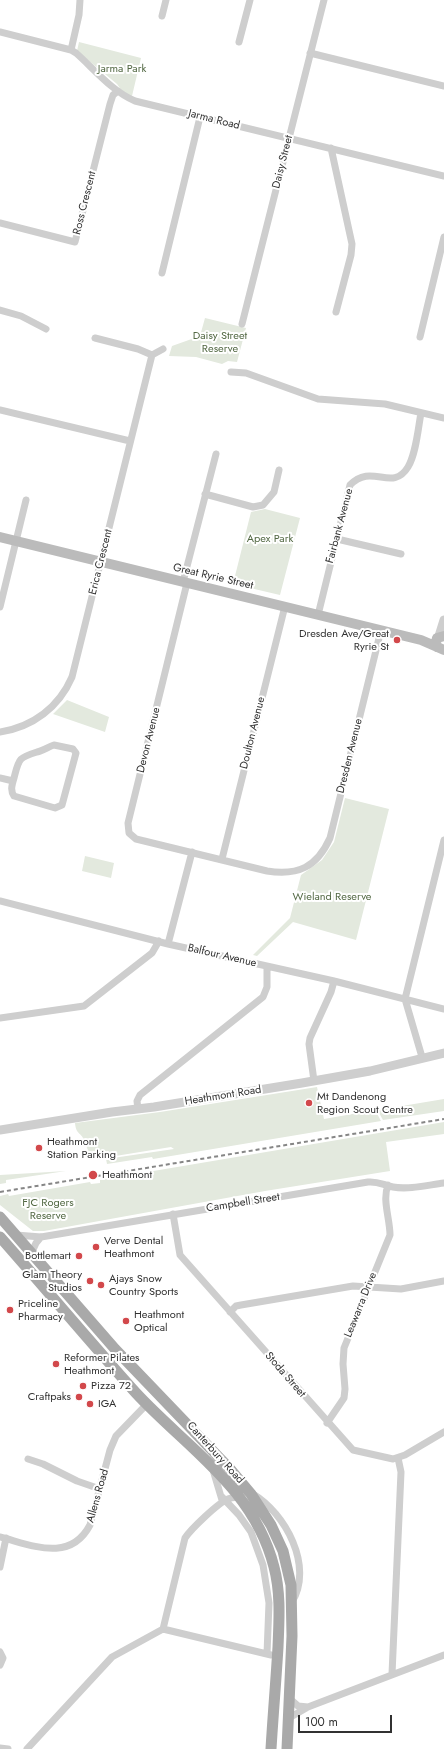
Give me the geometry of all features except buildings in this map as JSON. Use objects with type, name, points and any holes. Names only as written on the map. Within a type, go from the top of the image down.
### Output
[{"type":"main road","name":"Great Ryrie Street","points":[[0,537],[441,644]]},
{"type":"main road","name":"Canterbury Road","points":[[0,1217],[115,1349],[214,1451],[245,1495],[271,1525],[283,1551],[291,1585],[290,1699],[287,1749]]},
{"type":"main road","name":"Canterbury Road","points":[[0,1237],[147,1404],[245,1495],[258,1524],[274,1568],[278,1603],[272,1655],[271,1749]]},
{"type":"main road","points":[[72,1318],[82,1310]]},
{"type":"main road","points":[[147,1404],[158,1393]]},
{"type":"street","points":[[71,50],[79,15],[80,0]]},
{"type":"street","points":[[162,16],[166,0]]},
{"type":"street","points":[[239,42],[250,0]]},
{"type":"street","name":"Daisy Street","points":[[242,324],[324,0]]},
{"type":"street","name":"Jarma Road","points":[[0,32],[71,50],[118,91],[135,101],[444,176]]},
{"type":"street","points":[[310,53],[444,86]]},
{"type":"street","name":"Ross Crescent","points":[[0,223],[75,242],[110,104],[114,95],[118,91]]},
{"type":"street","points":[[162,273],[200,117]]},
{"type":"street","points":[[331,148],[352,244],[351,255],[336,312]]},
{"type":"street","points":[[420,336],[444,237]]},
{"type":"street","points":[[0,310],[21,316],[46,329]]},
{"type":"street","points":[[95,338],[138,349],[152,355],[163,349]]},
{"type":"street","name":"Erica Crescent","points":[[0,732],[22,726],[38,719],[55,705],[65,693],[76,666],[152,355]]},
{"type":"street","points":[[231,372],[246,373],[318,399],[385,404],[444,418]]},
{"type":"street","points":[[0,410],[130,441]]},
{"type":"street","name":"Fairbank Avenue","points":[[318,614],[350,485],[359,477],[368,475],[389,479],[403,473],[411,460],[421,413]]},
{"type":"street","points":[[185,583],[205,494],[216,454]]},
{"type":"street","points":[[205,494],[253,506],[263,505],[274,492],[279,470]]},
{"type":"street","points":[[0,607],[26,500]]},
{"type":"street","points":[[337,539],[401,554]]},
{"type":"street","name":"Devon Avenue","points":[[185,583],[128,829],[130,836],[136,839],[192,852]]},
{"type":"street","name":"Doulton Avenue","points":[[222,859],[285,606]]},
{"type":"street","points":[[441,644],[444,620]]},
{"type":"street","name":"Dresden Avenue","points":[[222,859],[278,873],[288,873],[300,870],[315,861],[322,853],[330,838],[381,630]]},
{"type":"street","points":[[56,745],[76,751],[65,798],[59,807],[53,807],[16,798],[11,792],[13,781],[19,762],[28,754],[36,753],[56,745]]},
{"type":"street","points":[[0,778],[13,781]]},
{"type":"street","points":[[422,1057],[405,999],[444,840]]},
{"type":"street","points":[[168,944],[192,852],[222,859]]},
{"type":"street","name":"Balfour Avenue","points":[[0,901],[168,944],[334,981],[444,1009]]},
{"type":"street","points":[[0,1018],[84,1006],[152,953],[159,941]]},
{"type":"street","points":[[138,1109],[137,1101],[140,1095],[263,998],[267,987],[267,966]]},
{"type":"street","points":[[314,1081],[309,1044],[310,1038],[331,992],[334,981]]},
{"type":"street","name":"Heathmont Road","points":[[0,1130],[314,1081],[377,1070],[422,1057],[444,1053]]},
{"type":"street","name":"Campbell Street","points":[[16,1235],[41,1237],[368,1182],[380,1182],[402,1187],[444,1183]]},
{"type":"street","name":"Leawarra Drive","points":[[327,1423],[344,1398],[344,1348],[390,1236],[390,1225],[385,1195],[388,1185]]},
{"type":"street","name":"Stoda Street","points":[[173,1214],[180,1255],[327,1423],[353,1450],[388,1459],[398,1458]]},
{"type":"street","points":[[31,1254],[36,1242],[41,1237]]},
{"type":"street","points":[[230,1312],[236,1306],[353,1286],[401,1289],[444,1281]]},
{"type":"street","name":"Allens Road","points":[[3,1538],[54,1549],[65,1548],[75,1543],[85,1535],[90,1525],[110,1450],[116,1436],[147,1404]]},
{"type":"street","points":[[392,1674],[401,1472],[398,1458],[444,1432]]},
{"type":"street","points":[[28,1459],[43,1464],[77,1481],[100,1489]]},
{"type":"street","points":[[211,1464],[222,1501]]},
{"type":"street","points":[[163,1629],[185,1538],[222,1501],[245,1495]]},
{"type":"street","name":"Canterbury Road","points":[[222,1501],[239,1515],[251,1532],[263,1565],[269,1603],[272,1655]]},
{"type":"street","points":[[0,1567],[3,1538]]},
{"type":"street","points":[[27,1749],[112,1656],[163,1629],[272,1655]]},
{"type":"street","points":[[0,1652],[3,1658],[0,1666]]},
{"type":"street","points":[[289,1718],[308,1707],[444,1655]]},
{"type":"street","points":[[290,1699],[298,1706],[308,1707]]},
{"type":"street","points":[[0,1748],[8,1749]]},
{"type":"green space","name":"Jarma Park","points":[[79,42],[141,58],[132,96],[124,94],[117,84],[77,51]]},
{"type":"green space","name":"Daisy Street Reserve","points":[[205,318],[246,328],[237,362],[228,361],[222,364],[196,357],[169,356],[172,346],[200,336]]},
{"type":"green space","name":"Apex Park","points":[[265,509],[300,518],[280,595],[233,584],[251,512]]},
{"type":"green space","points":[[67,700],[109,717],[105,732],[53,714]]},
{"type":"green space","name":"Wieland Reserve","points":[[345,798],[389,809],[356,940],[293,922],[257,956],[253,955],[290,918],[301,875],[322,860],[334,842]]},
{"type":"green space","points":[[85,856],[114,863],[111,878],[82,871]]},
{"type":"green space","points":[[317,1087],[324,1119],[375,1110],[381,1121],[153,1159],[152,1157],[107,1164],[106,1159],[174,1149],[171,1147],[103,1158],[94,1156],[89,1153],[83,1137],[77,1132],[75,1123],[160,1112]]},
{"type":"green space","points":[[444,1099],[444,1111],[383,1120],[378,1111],[378,1110]]},
{"type":"green space","name":"FJC Rogers Reserve","points":[[444,1122],[444,1134],[386,1142],[390,1171],[265,1191],[44,1231],[33,1231],[0,1205],[0,1196],[8,1194],[9,1196],[90,1182],[91,1184],[100,1183],[100,1180]]},
{"type":"green space","points":[[66,1171],[6,1180],[6,1183],[0,1184],[0,1175]]},
{"type":"railway","points":[[0,1192],[444,1119]]},
{"type":"place","name":"Dresden Ave/Great Ryrie St","points":[[397,640]]},
{"type":"place","name":"Mt Dandenong Region Scout Centre","points":[[309,1103]]},
{"type":"place","name":"Heathmont Station Parking","points":[[39,1148]]},
{"type":"place","name":"Heathmont","points":[[93,1175]]},
{"type":"place","name":"Verve Dental Heathmont","points":[[96,1247]]},
{"type":"place","name":"Bottlemart","points":[[79,1256]]},
{"type":"place","name":"Glam Theory Studios","points":[[90,1281]]},
{"type":"place","name":"Ajays Snow Country Sports","points":[[101,1285]]},
{"type":"place","name":"Priceline Pharmacy","points":[[10,1310]]},
{"type":"place","name":"Heathmont Optical","points":[[126,1321]]},
{"type":"place","name":"Reformer Pilates Heathmont","points":[[56,1364]]},
{"type":"place","name":"Pizza 72","points":[[83,1386]]},
{"type":"place","name":"Craftpaks","points":[[79,1397]]},
{"type":"place","name":"IGA","points":[[90,1404]]}]
